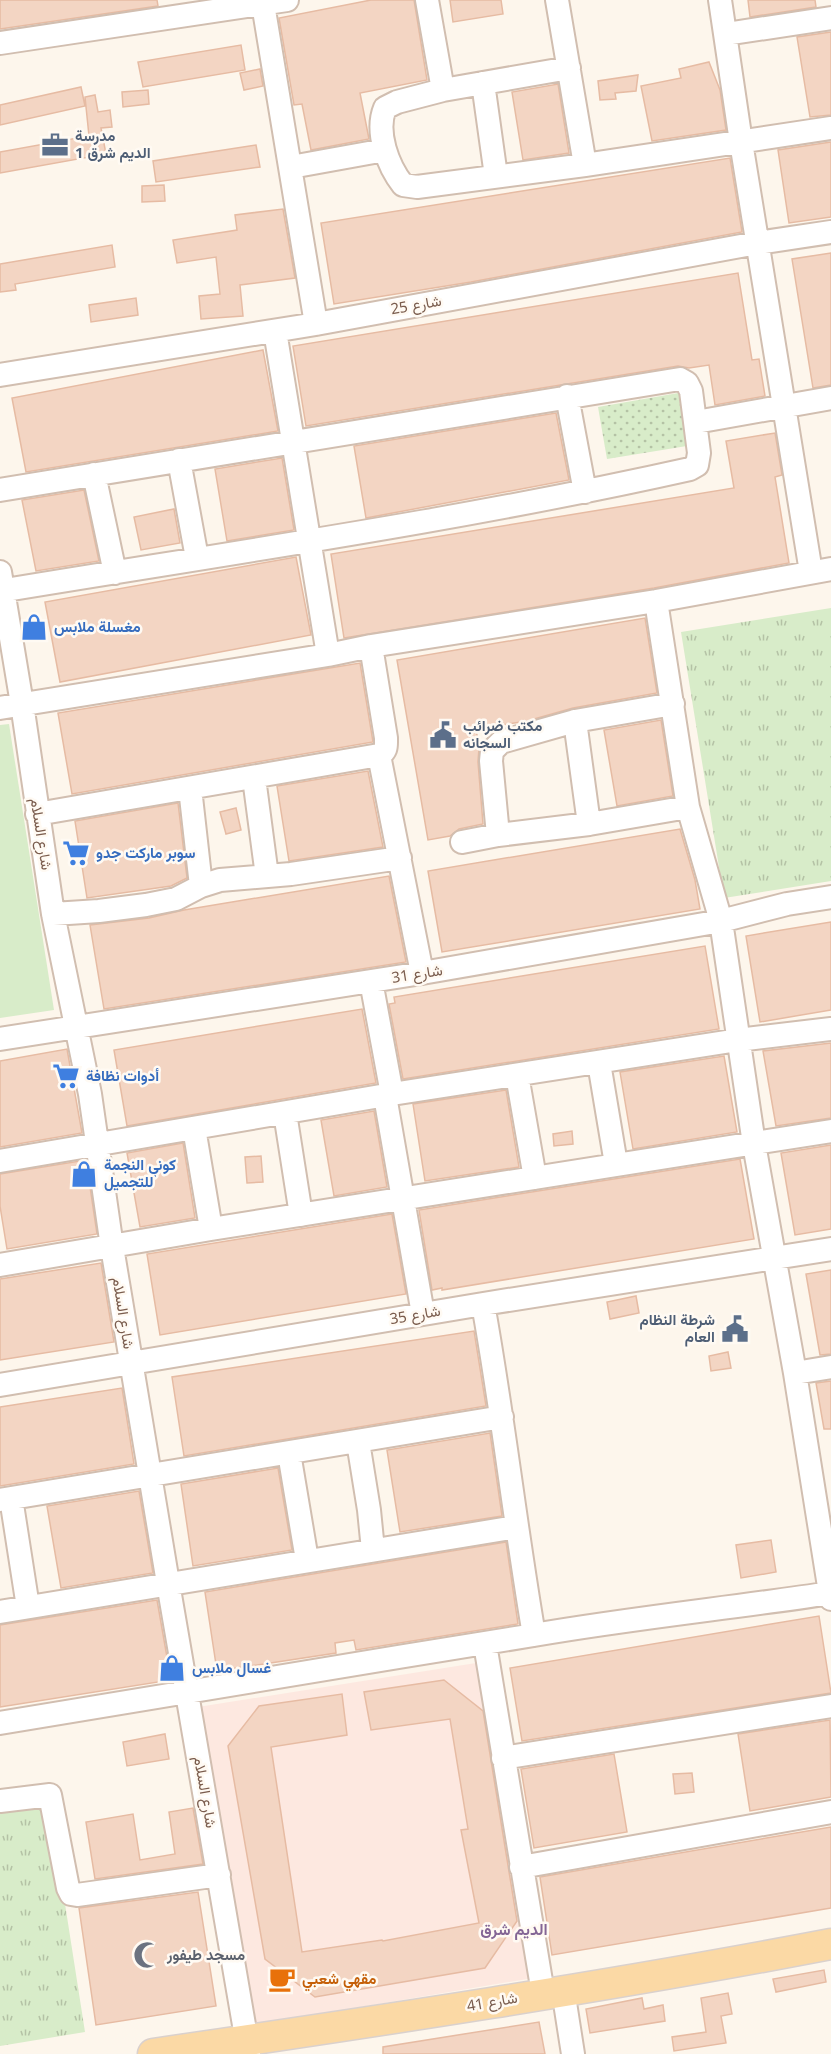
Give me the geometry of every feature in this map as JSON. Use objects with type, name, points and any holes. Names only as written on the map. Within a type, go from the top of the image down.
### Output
[{"type":"main road","name":"شارع 41","points":[[153,2054],[248,2047],[398,2018],[831,1944]]},
{"type":"street","points":[[0,43],[236,4],[263,4],[287,0]]},
{"type":"street","points":[[426,0],[443,90]]},
{"type":"street","points":[[557,0],[585,165]]},
{"type":"street","points":[[0,708],[656,601],[821,570],[783,405],[720,0]]},
{"type":"street","points":[[263,4],[316,324]]},
{"type":"street","points":[[726,34],[831,18]]},
{"type":"street","points":[[569,68],[443,90],[397,102],[385,108],[381,118],[385,150],[393,172],[403,185],[417,187],[585,165],[831,128]]},
{"type":"street","points":[[483,83],[496,176]]},
{"type":"street","points":[[291,167],[385,150]]},
{"type":"street","name":"شارع 25","points":[[0,375],[316,324],[758,243],[831,232]]},
{"type":"street","points":[[275,331],[328,655]]},
{"type":"street","points":[[0,490],[680,379],[687,383],[691,391],[699,453],[697,465],[690,469],[585,492],[115,573],[1,584]]},
{"type":"street","points":[[567,396],[585,492]]},
{"type":"street","points":[[696,422],[831,398]]},
{"type":"street","points":[[179,460],[196,558]]},
{"type":"street","points":[[94,474],[115,573]]},
{"type":"street","name":"شارع السلام","points":[[1,584],[22,704],[53,914],[77,1026],[98,1145],[131,1363],[248,2047]]},
{"type":"street","points":[[0,1723],[187,1690],[534,1635],[831,1595],[821,1478],[795,1373],[774,1259],[738,1040],[722,921],[688,807],[656,601]]},
{"type":"street","points":[[37,814],[379,755],[386,748],[386,738],[371,646]]},
{"type":"street","points":[[498,835],[491,761],[492,751],[501,742],[575,722],[673,704]]},
{"type":"street","points":[[575,722],[589,824]]},
{"type":"street","points":[[379,755],[422,973]]},
{"type":"street","points":[[254,778],[267,876]]},
{"type":"street","points":[[190,788],[201,886]]},
{"type":"street","points":[[462,842],[688,807]]},
{"type":"street","points":[[53,914],[147,905],[176,898],[220,880],[400,858]]},
{"type":"street","name":"شارع 31","points":[[0,1040],[422,973],[722,921],[787,904],[831,897]]},
{"type":"street","points":[[371,981],[403,1200],[423,1314]]},
{"type":"street","points":[[0,1161],[388,1095],[738,1040],[831,1029]]},
{"type":"street","points":[[599,1063],[616,1164]]},
{"type":"street","points":[[517,1075],[535,1178]]},
{"type":"street","points":[[285,1113],[301,1215]]},
{"type":"street","points":[[194,1128],[211,1229]]},
{"type":"street","points":[[0,1265],[211,1229],[831,1131]]},
{"type":"street","name":"شارع 35","points":[[0,1385],[483,1304],[831,1249]]},
{"type":"street","points":[[483,1304],[534,1635]]},
{"type":"street","points":[[795,1373],[831,1367]]},
{"type":"street","points":[[28,1607],[5,1499],[502,1417]]},
{"type":"street","points":[[358,1442],[373,1550]]},
{"type":"street","points":[[289,1453],[307,1560]]},
{"type":"street","points":[[0,1612],[516,1527]]},
{"type":"street","points":[[485,1644],[521,1867],[553,1991],[573,2054]]},
{"type":"street","points":[[503,1758],[831,1706]]},
{"type":"street","points":[[0,1801],[50,1795],[71,1894],[219,1875]]},
{"type":"street","points":[[521,1867],[831,1812]]},
{"type":"shaded area","points":[[476,1663],[533,1978],[248,2026],[198,1707]]},
{"type":"green space","points":[[684,392],[693,445],[607,459],[598,407]]},
{"type":"green space","points":[[831,608],[831,881],[724,898],[681,632]]},
{"type":"green space","points":[[9,724],[54,1010],[0,1018],[0,725]]},
{"type":"green space","points":[[48,1795],[85,2032],[0,2046],[0,1803]]},
{"type":"building","points":[[0,0],[157,0],[158,6],[0,29]]},
{"type":"building","points":[[371,0],[414,0],[427,80],[360,93],[369,139],[311,150],[302,104],[294,105],[279,18]]},
{"type":"building","points":[[450,0],[501,0],[503,14],[453,22]]},
{"type":"building","points":[[748,0],[815,0],[816,7],[750,17]]},
{"type":"building","points":[[831,32],[831,115],[810,117],[797,37]]},
{"type":"building","points":[[241,45],[245,70],[143,87],[138,62]]},
{"type":"building","points":[[709,62],[720,90],[726,130],[652,141],[641,86],[681,78],[679,69]]},
{"type":"building","points":[[260,69],[263,86],[244,90],[240,73]]},
{"type":"building","points":[[638,75],[636,91],[615,93],[616,99],[600,100],[598,81]]},
{"type":"building","points":[[558,84],[569,153],[523,160],[512,92]]},
{"type":"building","points":[[81,87],[85,106],[0,125],[0,105]]},
{"type":"building","points":[[148,90],[149,104],[123,107],[122,92]]},
{"type":"building","points":[[95,95],[98,112],[110,110],[112,127],[101,128],[106,154],[0,173],[0,152],[89,136],[85,97]]},
{"type":"building","points":[[831,142],[831,217],[789,223],[778,150]]},
{"type":"building","points":[[256,145],[260,167],[156,182],[153,161]]},
{"type":"building","points":[[730,158],[742,232],[471,282],[334,304],[321,223]]},
{"type":"building","points":[[164,185],[165,201],[142,202],[142,186]]},
{"type":"building","points":[[283,209],[295,278],[240,285],[243,316],[201,319],[199,296],[220,294],[216,257],[177,263],[173,240],[237,230],[235,215]]},
{"type":"building","points":[[112,245],[115,267],[15,284],[16,290],[0,292],[0,264]]},
{"type":"building","points":[[831,253],[831,385],[813,388],[792,259]]},
{"type":"building","points":[[738,273],[752,360],[759,359],[765,396],[715,405],[709,365],[689,368],[678,366],[306,426],[293,346]]},
{"type":"building","points":[[136,298],[138,315],[91,322],[89,305]]},
{"type":"building","points":[[263,350],[278,431],[26,472],[12,398]]},
{"type":"building","points":[[556,413],[569,480],[366,518],[354,446]]},
{"type":"building","points":[[775,433],[782,475],[775,477],[789,563],[654,588],[344,638],[331,554],[734,488],[726,441]]},
{"type":"building","points":[[282,458],[294,530],[227,541],[215,469]]},
{"type":"building","points":[[84,490],[99,561],[36,571],[22,500]]},
{"type":"building","points":[[174,509],[180,543],[141,550],[134,517]]},
{"type":"building","points":[[296,557],[311,635],[60,682],[45,602]]},
{"type":"building","points":[[645,618],[657,693],[573,708],[527,721],[476,729],[483,824],[459,829],[450,836],[428,840],[397,660]]},
{"type":"building","points":[[360,663],[373,742],[72,794],[58,713]]},
{"type":"building","points":[[661,720],[673,796],[617,806],[604,730]]},
{"type":"building","points":[[368,771],[383,847],[289,861],[277,786]]},
{"type":"building","points":[[178,803],[187,878],[171,886],[87,898],[75,821]]},
{"type":"building","points":[[236,808],[241,830],[226,834],[220,812]]},
{"type":"building","points":[[680,829],[695,880],[700,909],[442,952],[428,871]]},
{"type":"building","points":[[389,876],[406,962],[104,1009],[90,925],[149,918],[184,910]]},
{"type":"building","points":[[831,922],[831,1010],[760,1022],[746,936]]},
{"type":"building","points":[[705,946],[719,1029],[403,1079],[389,1004],[395,1003],[394,997]]},
{"type":"building","points":[[362,1009],[376,1083],[127,1126],[114,1050]]},
{"type":"building","points":[[831,1043],[831,1118],[776,1126],[763,1051]]},
{"type":"building","points":[[67,1049],[82,1133],[0,1147],[0,1061]]},
{"type":"building","points":[[724,1056],[737,1132],[633,1149],[620,1072]]},
{"type":"building","points":[[506,1090],[519,1167],[425,1181],[413,1104]]},
{"type":"building","points":[[374,1111],[387,1187],[334,1196],[321,1120]]},
{"type":"building","points":[[572,1131],[573,1144],[554,1146],[553,1134]]},
{"type":"building","points":[[183,1143],[195,1218],[140,1227],[127,1153]]},
{"type":"building","points":[[831,1145],[831,1229],[795,1235],[781,1153]]},
{"type":"building","points":[[261,1156],[263,1182],[247,1183],[245,1157]]},
{"type":"building","points":[[740,1159],[754,1239],[432,1290],[419,1210]]},
{"type":"building","points":[[86,1160],[97,1234],[7,1249],[0,1206],[0,1174]]},
{"type":"building","points":[[392,1214],[406,1294],[160,1335],[147,1254]]},
{"type":"building","points":[[101,1263],[114,1342],[0,1360],[0,1279]]},
{"type":"building","points":[[831,1270],[831,1354],[820,1355],[806,1274]]},
{"type":"building","points":[[636,1296],[639,1313],[610,1319],[607,1302]]},
{"type":"building","points":[[474,1331],[486,1406],[184,1456],[172,1377]]},
{"type":"building","points":[[728,1352],[731,1368],[711,1371],[709,1356]]},
{"type":"building","points":[[831,1381],[831,1429],[824,1429],[816,1383]]},
{"type":"building","points":[[122,1388],[134,1464],[0,1486],[0,1407]]},
{"type":"building","points":[[490,1433],[502,1516],[400,1532],[387,1450]]},
{"type":"building","points":[[278,1468],[292,1550],[193,1566],[181,1484]]},
{"type":"building","points":[[139,1491],[153,1573],[61,1588],[47,1506]]},
{"type":"building","points":[[771,1540],[776,1572],[741,1578],[736,1545]]},
{"type":"building","points":[[506,1542],[518,1624],[356,1650],[354,1640],[335,1643],[336,1653],[217,1671],[205,1592]]},
{"type":"building","points":[[157,1600],[171,1680],[0,1707],[0,1625]]},
{"type":"building","points":[[819,1616],[831,1693],[522,1741],[510,1668]]},
{"type":"building","points":[[444,1680],[483,1711],[517,1921],[485,1968],[315,1997],[265,1959],[228,1746],[259,1706],[342,1694],[347,1735],[271,1747],[302,1952],[383,1941],[479,1923],[461,1830],[468,1829],[450,1719],[371,1730],[364,1692]]},
{"type":"building","points":[[830,1720],[831,1797],[750,1811],[738,1734]]},
{"type":"building","points":[[165,1734],[169,1759],[127,1766],[123,1742]]},
{"type":"building","points":[[614,1754],[627,1832],[534,1848],[521,1769]]},
{"type":"building","points":[[692,1773],[694,1792],[675,1794],[673,1774]]},
{"type":"building","points":[[193,1808],[203,1864],[95,1879],[86,1822],[133,1814],[140,1860],[175,1854],[169,1812]]},
{"type":"building","points":[[831,1827],[831,1908],[552,1955],[540,1877]]},
{"type":"building","name":"مسجد طيفور","points":[[198,1892],[216,2006],[96,2025],[79,1908]]},
{"type":"building","points":[[824,1970],[826,1982],[776,1992],[773,1979]]},
{"type":"building","points":[[728,1993],[732,2014],[721,2016],[726,2043],[674,2051],[672,2037],[706,2032],[701,1998]]},
{"type":"building","points":[[642,1998],[644,2009],[663,2005],[665,2021],[590,2033],[586,2009]]},
{"type":"building","points":[[539,2022],[545,2054],[383,2054],[383,2047]]},
{"type":"place","name":"مدرسة الديم شرق 1","points":[[55,145]]},
{"type":"place","name":"مغسلة ملابس","points":[[34,627]]},
{"type":"place","name":"مكتب ضرائب السجانه","points":[[443,735]]},
{"type":"place","name":"سوبر ماركت جدو","points":[[76,853]]},
{"type":"place","name":"أدوات نظافة","points":[[66,1076]]},
{"type":"place","name":"كوني النجمة للتجميل","points":[[84,1174]]},
{"type":"place","name":"شرطة النظام العام","points":[[735,1329]]},
{"type":"place","name":"غسال ملابس","points":[[172,1668]]},
{"type":"place","name":"مسجد طيفور","points":[[147,1955]]},
{"type":"place","name":"مقهي شعبي","points":[[282,1979]]},
{"type":"district","name":"الديم شرق","points":[[514,1929]]}]
